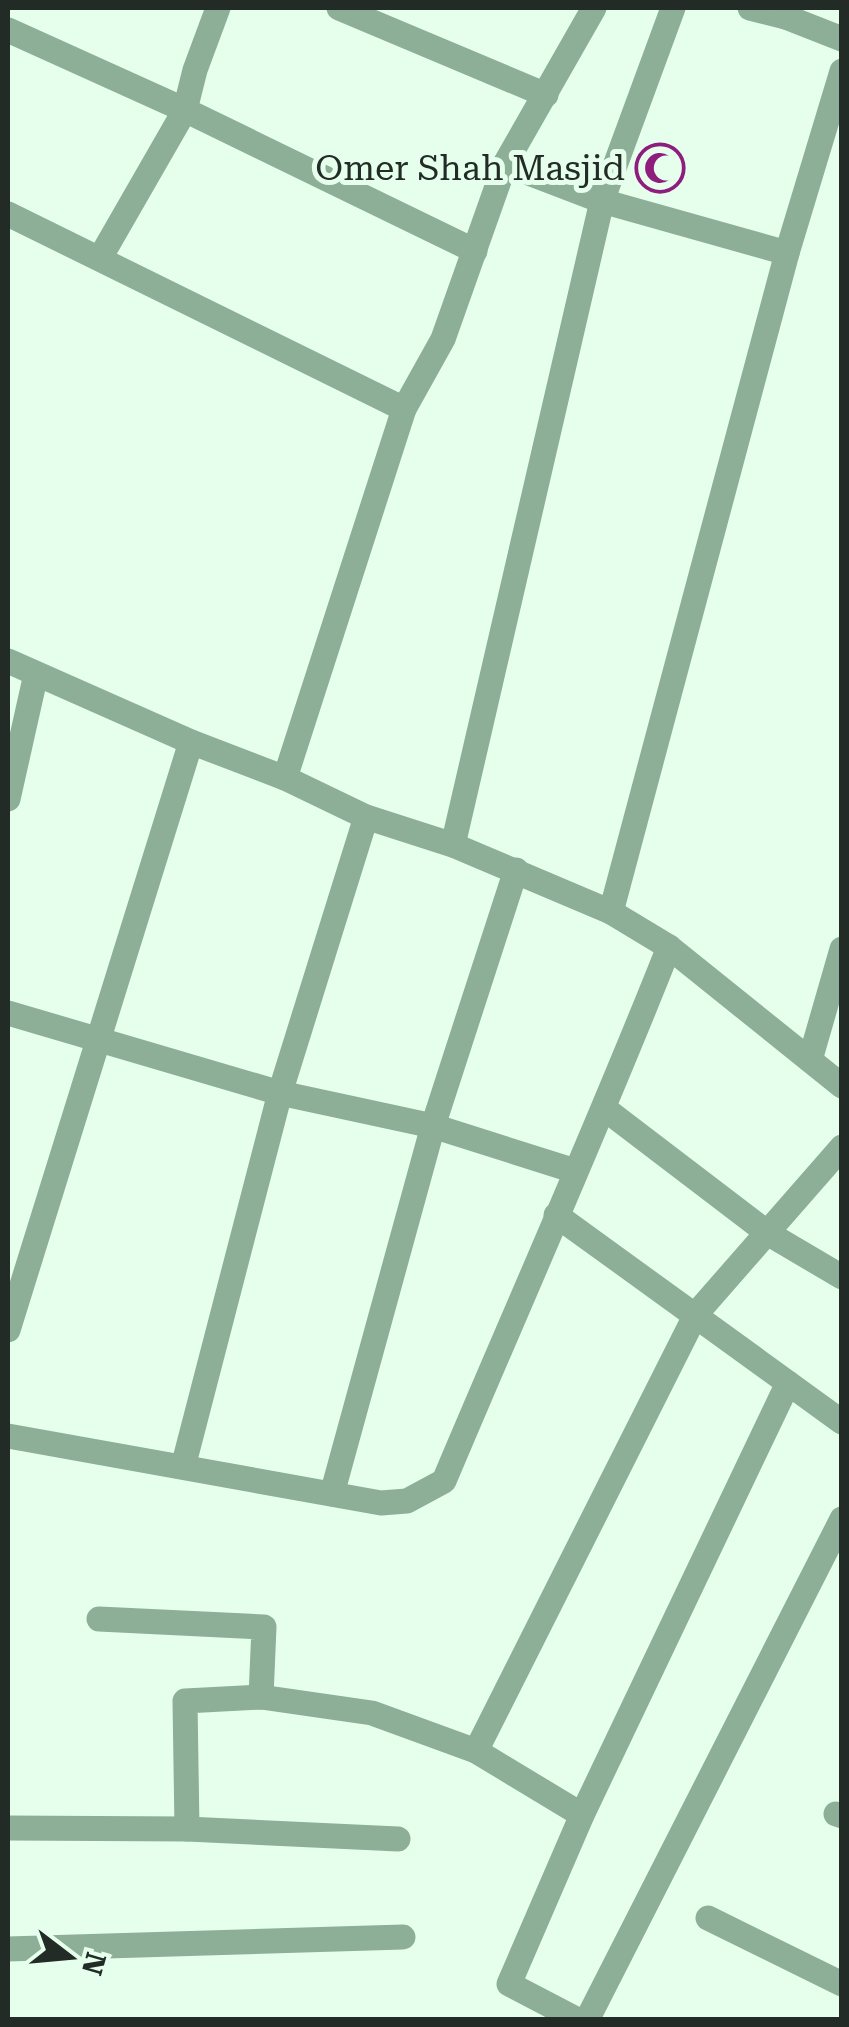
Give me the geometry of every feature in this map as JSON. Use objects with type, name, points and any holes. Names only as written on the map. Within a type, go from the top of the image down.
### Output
[{"type":"street","points":[[100,258],[185,110],[218,8]]},
{"type":"street","points":[[284,778],[404,409],[443,339],[506,164],[594,8]]},
{"type":"street","points":[[453,845],[602,201],[673,8]]},
{"type":"street","points":[[750,8],[788,12],[842,40]]},
{"type":"street","points":[[350,10],[546,94]]},
{"type":"street","points":[[8,30],[185,110],[475,252]]},
{"type":"street","points":[[611,912],[787,254],[842,71]]},
{"type":"street","points":[[506,164],[602,201],[787,254]]},
{"type":"street","points":[[8,214],[404,409]]},
{"type":"street","points":[[8,661],[366,817],[453,845],[611,912],[669,947],[842,1086]]},
{"type":"street","points":[[8,799],[36,674]]},
{"type":"street","points":[[8,1330],[191,742]]},
{"type":"street","points":[[183,1467],[280,1093],[366,817]]},
{"type":"street","points":[[332,1494],[433,1126],[516,870]]},
{"type":"street","points":[[8,1436],[382,1503],[407,1501],[444,1481],[605,1108],[669,947]]},
{"type":"street","points":[[810,1060],[842,949]]},
{"type":"street","points":[[8,1013],[280,1093],[433,1126],[575,1170]]},
{"type":"street","points":[[605,1108],[769,1234],[842,1278]]},
{"type":"street","points":[[476,1751],[696,1314],[842,1148]]},
{"type":"street","points":[[556,1215],[842,1422]]},
{"type":"street","points":[[578,2020],[509,1984],[582,1816],[788,1384]]},
{"type":"street","points":[[587,2020],[842,1519]]},
{"type":"street","points":[[99,1619],[264,1627],[261,1697]]},
{"type":"street","points":[[186,1830],[185,1701],[261,1697],[372,1713],[476,1751],[582,1816]]},
{"type":"street","points":[[8,1828],[398,1838]]},
{"type":"street","points":[[708,1918],[842,1984]]},
{"type":"street","points":[[8,1948],[404,1937]]},
{"type":"place","name":"Omer Shah Masjid","points":[[660,168]]}]
